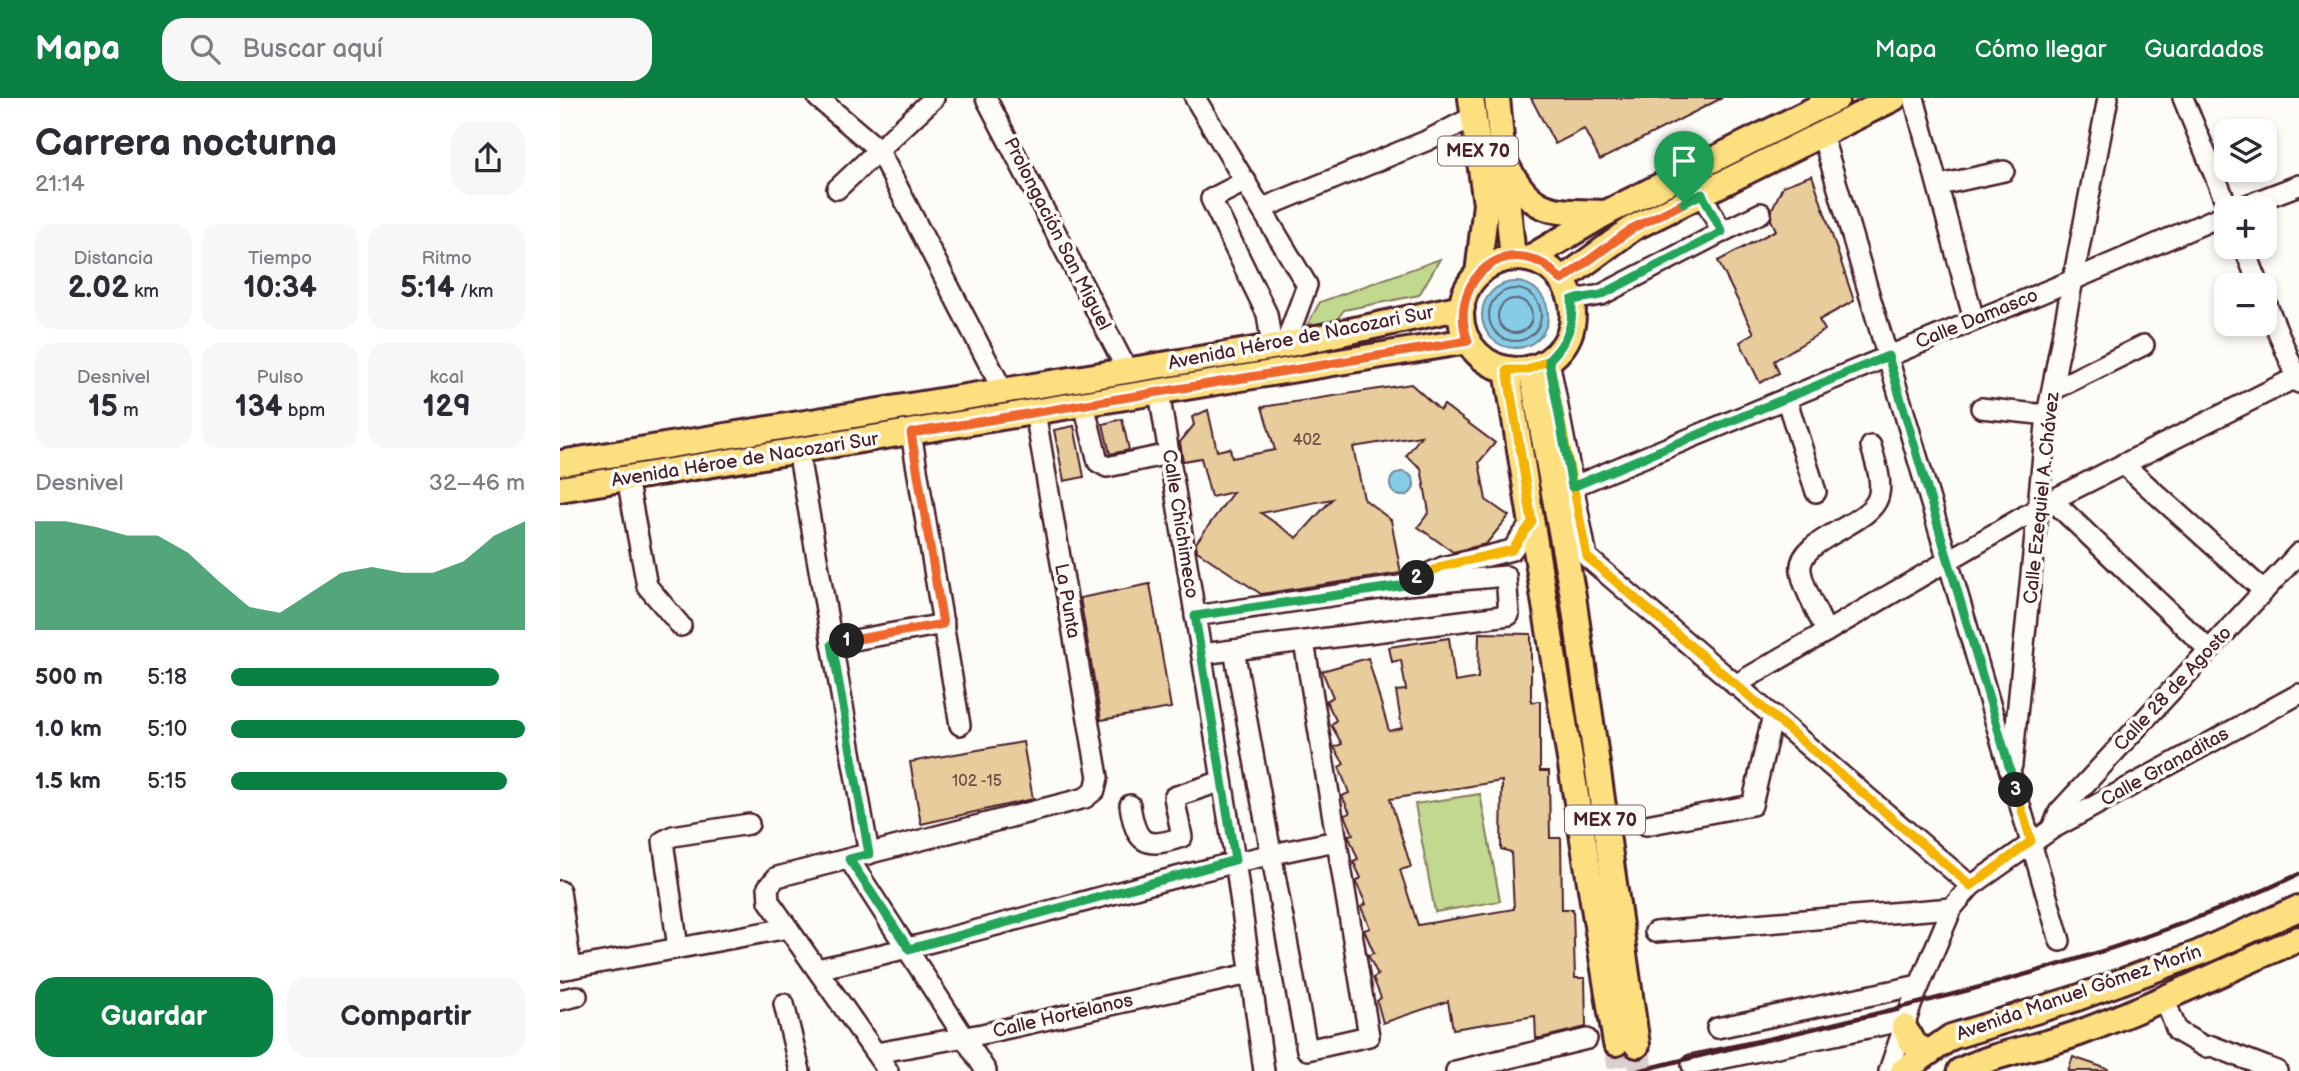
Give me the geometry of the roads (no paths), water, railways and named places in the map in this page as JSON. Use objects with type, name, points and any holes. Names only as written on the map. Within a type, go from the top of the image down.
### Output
[{"type":"main road","name":"MEX 70","points":[[1497,98],[1504,159],[1521,258]]},
{"type":"main road","points":[[1478,274],[1493,264],[1521,258],[1836,98]]},
{"type":"main road","points":[[1567,290],[1633,228],[1894,98]]},
{"type":"main road","name":"MEX 70","points":[[1462,307],[1467,290],[1478,274],[1486,204],[1472,107]]},
{"type":"main road","points":[[1504,159],[1528,197],[1550,211],[1606,213]]},
{"type":"main road","points":[[1462,307],[1462,326],[1468,341],[1481,358],[1529,366],[1564,345],[1573,322],[1567,290],[1545,265],[1521,258]]},
{"type":"main road","name":"Avenida Héroe de Nacozari Sur","points":[[560,463],[1278,346],[1462,307]]},
{"type":"main road","name":"Avenida Héroe de Nacozari Sur","points":[[560,489],[1468,341]]},
{"type":"main road","name":"MEX 70","points":[[1529,366],[1573,596],[1627,1044],[1532,522],[1529,366]]},
{"type":"main road","name":"Avenida Manuel Gómez Morín","points":[[1903,1071],[1951,1037],[1980,1025],[2077,998],[2175,962],[2299,908]]},
{"type":"main road","name":"Avenida Manuel Gómez Morín","points":[[1960,1071],[1984,1059],[2084,1032],[2165,1000],[2299,939]]},
{"type":"main road","points":[[1905,1024],[1913,1044],[1928,1052]]},
{"type":"street","points":[[818,98],[878,149],[1003,391]]},
{"type":"street","points":[[837,189],[934,98]]},
{"type":"street","name":"Prolongación San Miguel","points":[[986,98],[1127,370]]},
{"type":"street","points":[[1195,98],[1307,285],[1278,346]]},
{"type":"street","points":[[1914,98],[1940,186],[1974,320]]},
{"type":"street","name":"Calle Ezequiel A. Chávez","points":[[2011,775],[2046,503],[2047,415],[2108,98]]},
{"type":"street","points":[[2183,98],[2223,196]]},
{"type":"street","points":[[1263,208],[1426,141],[1472,107]]},
{"type":"street","points":[[1822,134],[2060,940]]},
{"type":"street","points":[[1940,186],[2004,171]]},
{"type":"street","points":[[1246,181],[1211,200],[1268,314],[1278,346]]},
{"type":"street","points":[[2270,196],[2299,185]]},
{"type":"street","points":[[1702,194],[1722,232]]},
{"type":"street","points":[[1567,290],[1601,295],[1760,214]]},
{"type":"street","name":"Calle Damasco","points":[[1572,487],[2073,281],[2214,219]]},
{"type":"street","points":[[1735,685],[1949,563],[2046,503],[2298,380],[2277,329]]},
{"type":"street","points":[[2053,390],[2144,345]]},
{"type":"street","points":[[1529,366],[1572,487],[1587,557],[1971,886]]},
{"type":"street","name":"Calle Chichimeco","points":[[1159,392],[1235,860],[1264,1071]]},
{"type":"street","points":[[1786,398],[1816,492]]},
{"type":"street","points":[[1084,404],[1098,462],[1107,467],[1169,454]]},
{"type":"street","points":[[1981,408],[2047,415]]},
{"type":"street","name":"La Punta","points":[[869,854],[1084,797],[1095,790],[1098,777],[1035,412]]},
{"type":"street","points":[[911,433],[960,725]]},
{"type":"street","points":[[1826,632],[1800,570],[1803,557],[1872,509],[1879,498],[1880,484],[1871,446]]},
{"type":"street","points":[[798,450],[869,854],[777,877],[768,887],[769,901],[888,1071]]},
{"type":"street","points":[[2123,464],[2264,591]]},
{"type":"street","points":[[627,478],[647,586],[681,626]]},
{"type":"street","points":[[2046,503],[2209,650]]},
{"type":"street","points":[[1406,585],[1443,566],[1512,550],[1532,522]]},
{"type":"street","name":"Calle 28 de Agosto","points":[[2052,829],[2059,812],[2299,552]]},
{"type":"street","points":[[1195,616],[1406,585],[1506,576],[1509,615],[1202,654]]},
{"type":"street","points":[[832,644],[943,624]]},
{"type":"street","points":[[1234,650],[1307,1050],[1369,1036],[1304,642]]},
{"type":"street","name":"Calle Granaditas","points":[[1889,1071],[1919,985],[1952,908],[1971,886],[2031,841],[2299,694]]},
{"type":"street","points":[[1646,825],[1752,805],[1773,715]]},
{"type":"street","points":[[1129,805],[1134,831],[1143,841],[1154,844],[1166,842],[1182,837],[1174,797],[1222,781]]},
{"type":"street","points":[[678,948],[663,841],[673,836],[749,824]]},
{"type":"street","points":[[817,969],[909,949],[1235,860],[1337,841]]},
{"type":"street","points":[[849,859],[986,1071]]},
{"type":"street","points":[[560,891],[565,969],[788,928]]},
{"type":"street","points":[[1655,932],[1952,908]]},
{"type":"street","name":"Calle Hortelanos","points":[[876,1053],[1249,974]]},
{"type":"street","points":[[1717,1028],[1919,985]]},
{"type":"street","points":[[2165,1000],[2177,1031],[2205,1047],[2211,1046],[2277,1071]]},
{"type":"street","points":[[784,1004],[800,1071]]},
{"type":"street","points":[[1692,1065],[1905,1024]]},
{"type":"street","points":[[1456,1071],[1587,1039]]},
{"type":"street","points":[[2205,1047],[2207,1054],[2243,1071]]},
{"type":"water","points":[[1515,282],[1528,285],[1538,292],[1545,302],[1548,315],[1545,328],[1538,338],[1528,345],[1515,348],[1502,345],[1492,338],[1485,328],[1482,315],[1485,302],[1492,292],[1502,285]]},
{"type":"water","points":[[1402,472],[1413,479],[1414,484],[1407,495],[1402,496],[1391,489],[1390,484],[1397,473]]},
{"type":"tunnel","points":[[1616,1043],[1620,1071]]},
{"type":"tunnel","points":[[1637,1045],[1641,1071]]},
{"type":"railway","points":[[1638,1071],[1974,989],[2057,965],[2140,939],[2220,909],[2299,874]]}]
